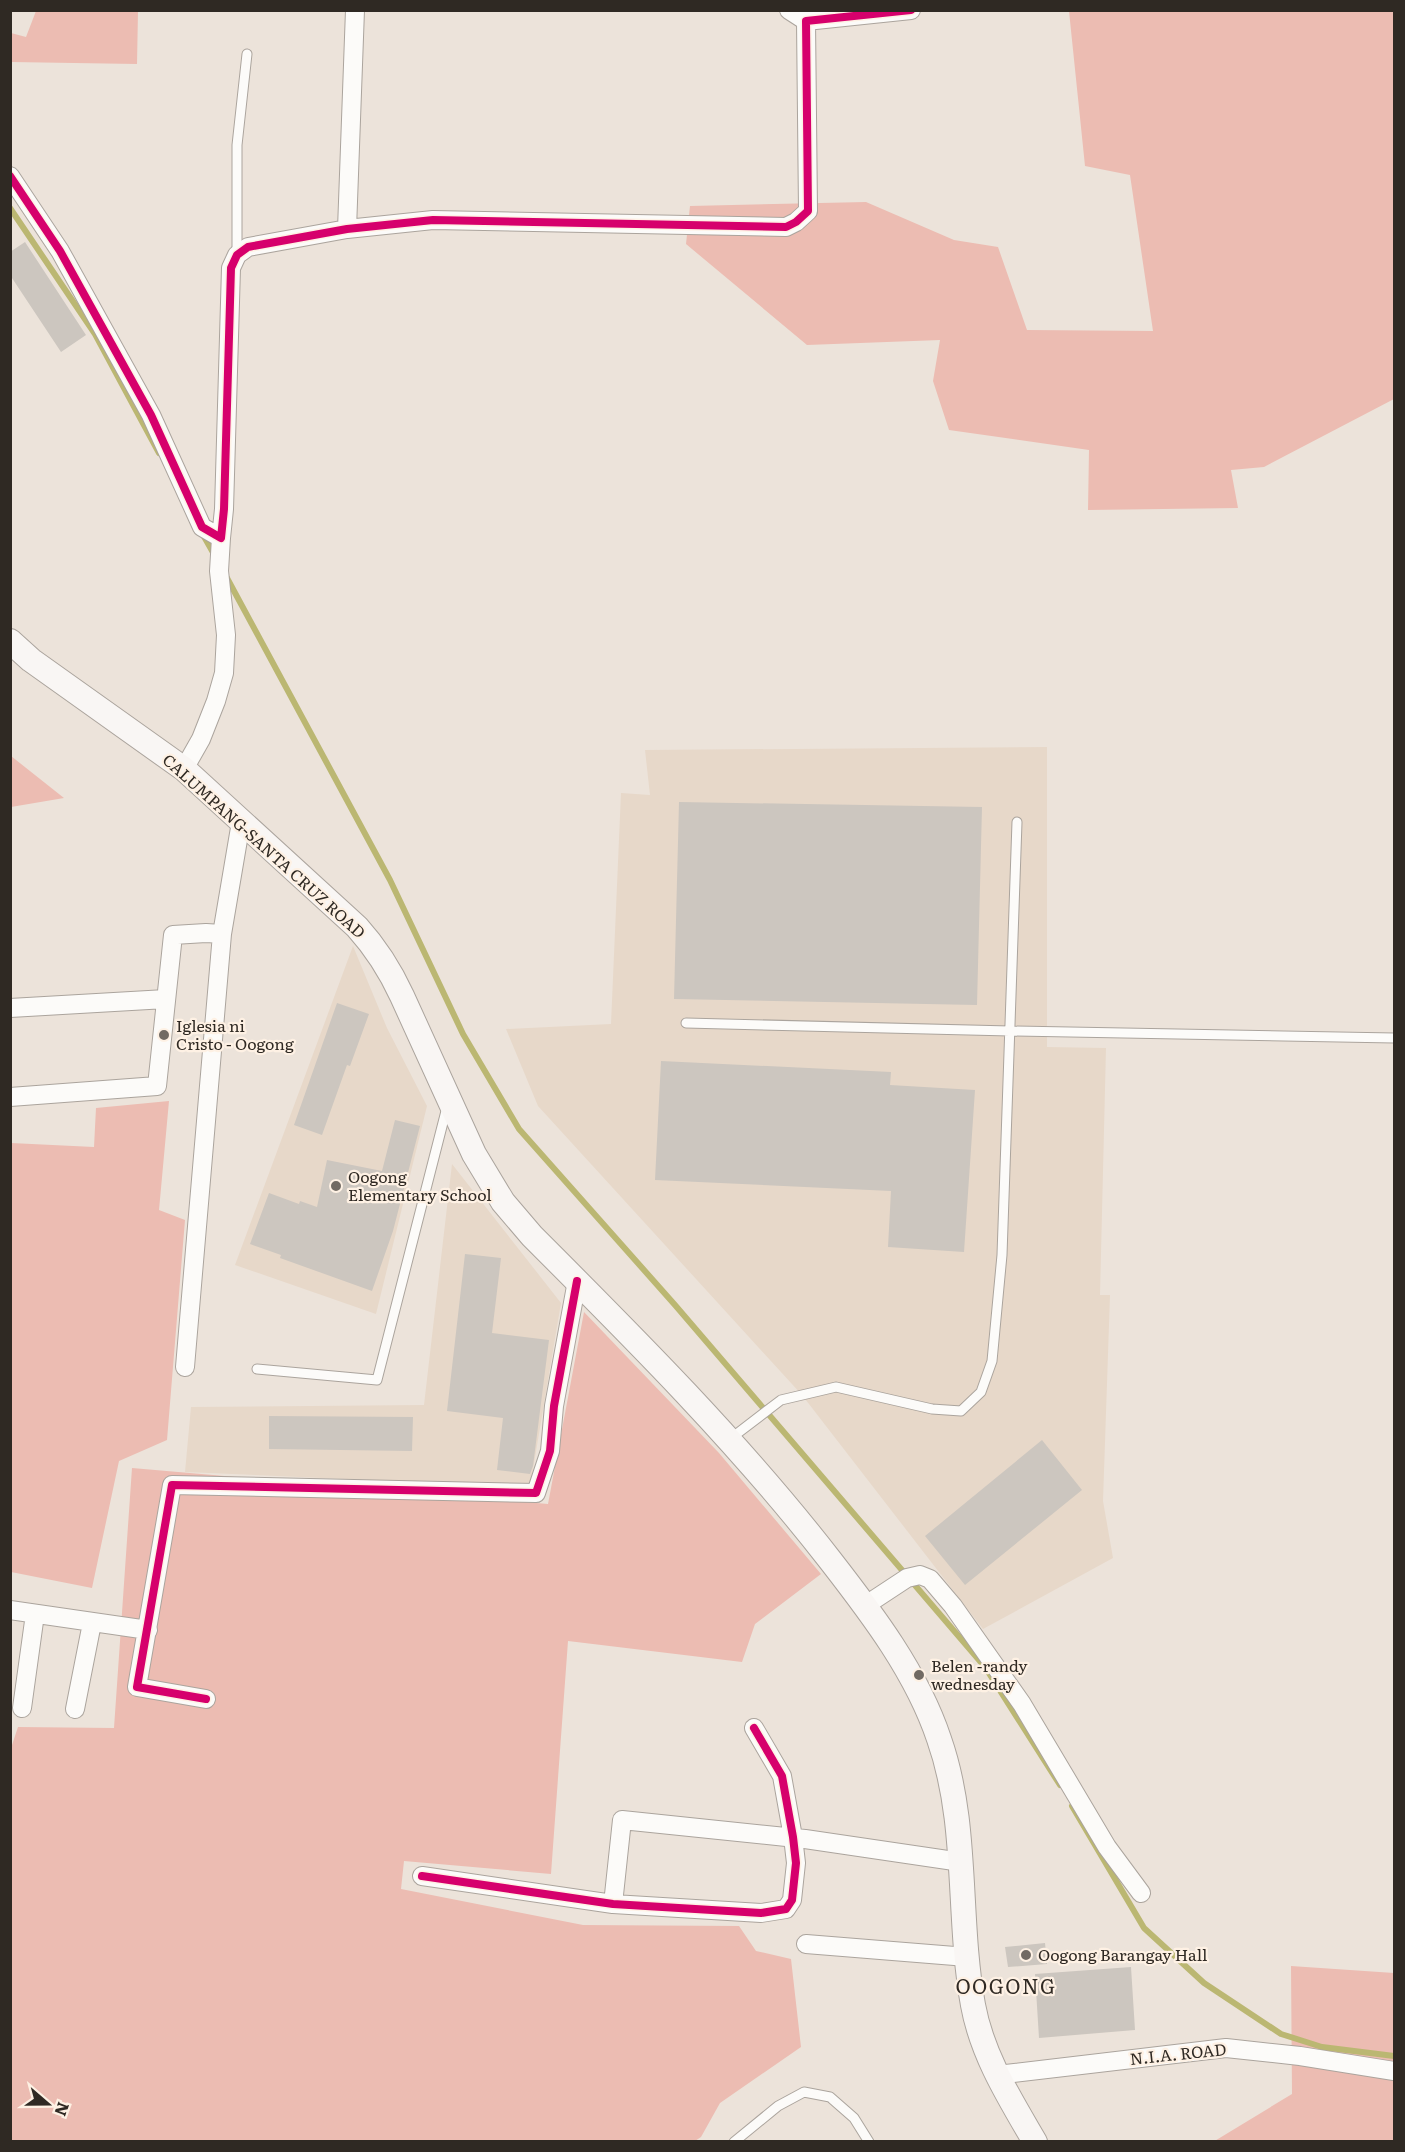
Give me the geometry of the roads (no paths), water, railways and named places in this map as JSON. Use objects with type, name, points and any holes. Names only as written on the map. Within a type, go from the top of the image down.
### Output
[{"type":"main road","name":"CALUMPANG-SANTA CRUZ ROAD","points":[[10,641],[31,660],[184,769],[357,927],[375,947],[394,979],[474,1154],[503,1202],[532,1236],[730,1439],[799,1519],[866,1605],[922,1698],[939,1738],[949,1772],[956,1813],[967,1958],[974,2007],[997,2075],[1035,2142]]},
{"type":"street","points":[[347,229],[355,10]]},
{"type":"street","points":[[789,10],[806,21],[911,10]]},
{"type":"street","points":[[184,769],[201,739],[224,674],[226,635],[219,572],[225,509],[231,267],[237,255],[248,247],[347,229],[433,220],[786,226],[796,222],[808,211],[806,21]]},
{"type":"street","points":[[10,176],[60,251],[151,415],[202,526],[221,542]]},
{"type":"street","points":[[185,1366],[222,934],[241,822]]},
{"type":"street","points":[[10,1097],[158,1086],[173,935],[222,934]]},
{"type":"street","points":[[10,1008],[166,999]]},
{"type":"street","points":[[206,1699],[137,1687],[172,1485],[536,1493],[550,1451],[558,1385],[577,1281]]},
{"type":"street","points":[[866,1605],[912,1576],[920,1575],[930,1579],[953,1606],[1022,1704],[1107,1846],[1141,1893]]},
{"type":"street","points":[[10,1610],[148,1630]]},
{"type":"street","points":[[22,1708],[35,1614]]},
{"type":"street","points":[[75,1709],[92,1623]]},
{"type":"street","points":[[422,1876],[613,1904],[761,1913],[786,1909],[792,1900],[796,1863],[793,1837],[782,1776],[754,1728]]},
{"type":"street","points":[[613,1904],[622,1820],[793,1837],[961,1862]]},
{"type":"street","points":[[806,1944],[967,1958]]},
{"type":"street","name":"N.I.A. ROAD","points":[[997,2075],[1226,2048],[1300,2056],[1395,2071]]},
{"type":"lane","points":[[237,255],[237,145],[246,54]]},
{"type":"lane","points":[[730,1439],[772,1406],[792,1397],[836,1387],[932,1408],[961,1411],[981,1392],[992,1361],[1002,1256],[1017,822]]},
{"type":"lane","points":[[686,1023],[1395,1038]]},
{"type":"lane","points":[[257,1369],[377,1380],[449,1102]]},
{"type":"lane","points":[[734,2142],[778,2106],[804,2092],[830,2097],[855,2118],[869,2142]]},
{"type":"waterway","points":[[10,208],[95,334],[159,453]]},
{"type":"waterway","points":[[202,533],[215,556]]},
{"type":"waterway","points":[[227,578],[390,880],[463,1034],[519,1129],[675,1305],[985,1667],[1060,1785]]},
{"type":"waterway","points":[[1072,1806],[1144,1928],[1204,1983],[1281,2034],[1322,2047],[1394,2056]]},
{"type":"place","name":"Iglesia ni Cristo - Oogong","points":[[164,1035]]},
{"type":"place","name":"Oogong Elementary School","points":[[336,1186]]},
{"type":"place","name":"Belen -randy wednesday","points":[[919,1675]]},
{"type":"place","name":"Oogong Barangay Hall","points":[[1026,1955]]},
{"type":"district","name":"OOGONG","points":[[1006,1987]]}]
